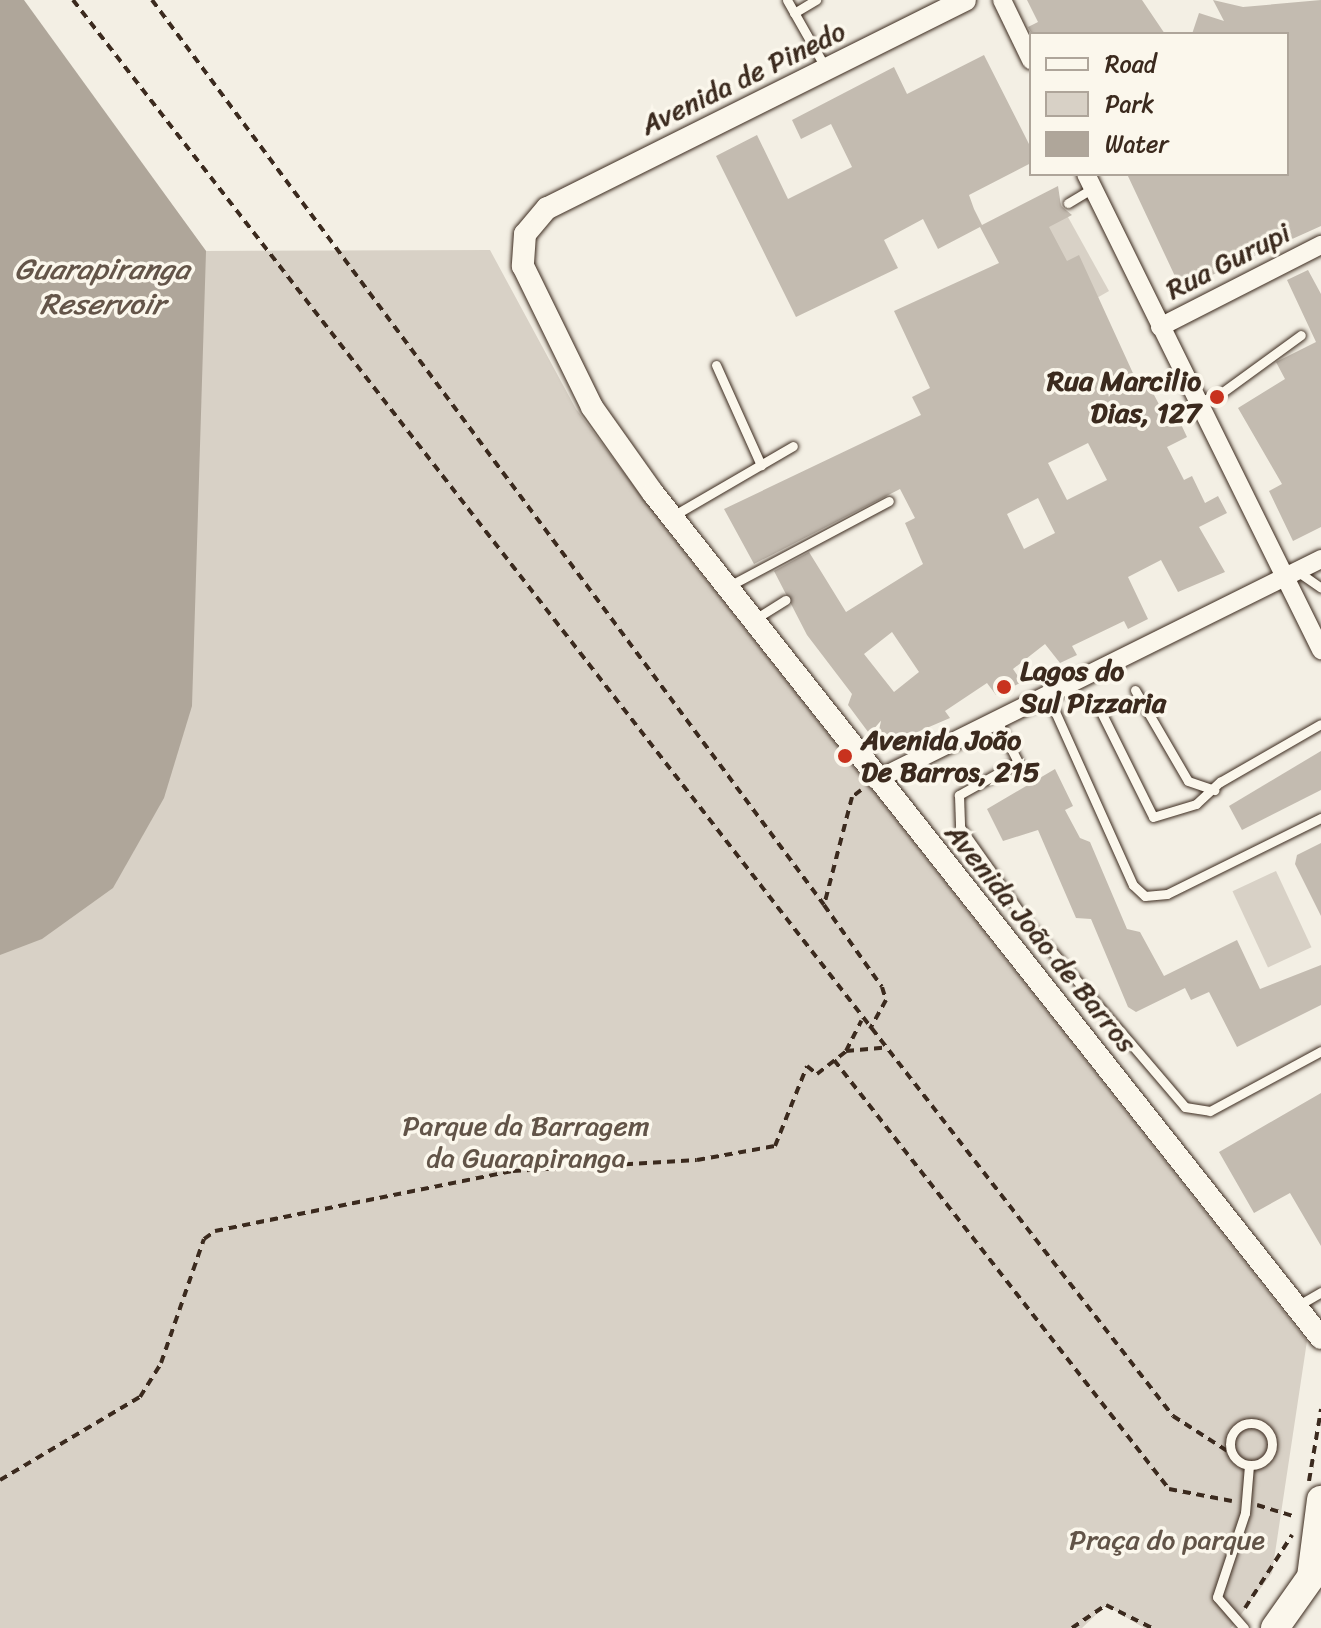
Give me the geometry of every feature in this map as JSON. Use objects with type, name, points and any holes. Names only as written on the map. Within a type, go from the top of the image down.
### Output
[{"type":"main road","points":[[1275,1628],[1316,1570],[1308,1505]]},
{"type":"street","name":"Avenida de Pinedo","points":[[547,208],[965,0]]},
{"type":"street","points":[[1002,0],[1029,56]]},
{"type":"street","points":[[1090,181],[1197,402],[1290,574],[1321,650]]},
{"type":"street","name":"Avenida João de Barros","points":[[547,208],[533,218],[522,252],[550,333],[671,517],[876,780],[1321,1338]]},
{"type":"street","name":"Rua Gurupi","points":[[1160,327],[1321,245]]},
{"type":"street","points":[[876,780],[1050,700],[1321,559]]},
{"type":"lane","points":[[787,0],[827,70]]},
{"type":"lane","points":[[794,13],[816,0]]},
{"type":"lane","points":[[1068,203],[1090,181]]},
{"type":"lane","points":[[1197,402],[1220,394],[1301,335]]},
{"type":"lane","points":[[716,365],[761,465]]},
{"type":"lane","points":[[671,517],[793,446]]},
{"type":"lane","points":[[726,587],[889,501]]},
{"type":"lane","points":[[1290,574],[1321,588]]},
{"type":"lane","points":[[752,621],[785,600]]},
{"type":"lane","points":[[1135,690],[1188,781],[1214,790]]},
{"type":"lane","points":[[1050,700],[1133,885],[1145,896],[1167,894],[1321,818]]},
{"type":"lane","points":[[1100,710],[1153,817],[1196,804],[1321,724]]},
{"type":"lane","points":[[999,725],[1018,762],[959,795],[960,827],[1027,922],[1185,1107],[1210,1111],[1321,1051]]},
{"type":"lane","points":[[1297,1306],[1321,1292]]},
{"type":"lane","points":[[1238,1427],[1266,1430],[1267,1458],[1249,1465],[1232,1454],[1238,1427]]},
{"type":"lane","points":[[1244,1628],[1220,1604],[1218,1587],[1246,1503],[1249,1465]]},
{"type":"path","points":[[73,0],[862,1021],[1173,1416],[1232,1454]]},
{"type":"path","points":[[152,0],[882,987],[886,1000],[869,1030]]},
{"type":"path","points":[[824,905],[852,797],[876,780]]},
{"type":"path","points":[[0,1480],[140,1397],[161,1363],[204,1239],[215,1231],[513,1171],[766,1148],[781,1137],[807,1066],[817,1074],[846,1051],[862,1021]]},
{"type":"path","points":[[846,1051],[883,1048]]},
{"type":"path","points":[[834,1060],[1142,1445],[1169,1489],[1246,1503],[1308,1505]]},
{"type":"path","points":[[1235,1621],[1308,1505],[1321,1409]]},
{"type":"path","points":[[1072,1628],[1106,1605],[1152,1628]]},
{"type":"green space","name":"Parque da Barragem da Guarapiranga","points":[[142,164],[206,251],[490,250],[576,409],[666,529],[1307,1341],[1272,1573],[1231,1628],[1144,1628],[1106,1605],[1082,1628],[0,1628],[0,451]]},
{"type":"green space","points":[[1053,190],[1109,291],[1088,303],[1018,210]]},
{"type":"green space","points":[[1276,871],[1311,947],[1268,967],[1232,891]]},
{"type":"water","name":"Guarapiranga Reservoir","points":[[0,0],[24,0],[206,251],[192,706],[164,798],[113,888],[42,939],[0,955]]},
{"type":"building","points":[[1027,0],[1142,0],[1164,32],[1031,32],[1028,27],[1038,22]]},
{"type":"building","points":[[1213,0],[1243,7],[1321,0],[1321,226],[1181,289],[1128,176],[1289,176],[1289,32],[1193,32],[1199,13],[1224,21]]},
{"type":"building","points":[[984,55],[1029,144],[1029,164],[969,195],[982,225],[1058,186],[1061,206],[1072,215],[1049,227],[1067,261],[1079,255],[1137,382],[1145,378],[1170,425],[1179,420],[1187,437],[1167,447],[1184,480],[1192,476],[1205,503],[1218,496],[1227,513],[1199,527],[1225,572],[1178,592],[1161,560],[1128,577],[1148,619],[1128,629],[1124,621],[1072,646],[1077,655],[1060,663],[1045,644],[1013,669],[1022,682],[996,695],[987,683],[945,711],[950,718],[880,748],[848,705],[852,694],[807,635],[774,571],[809,552],[846,612],[923,564],[905,523],[915,518],[900,489],[754,564],[724,509],[921,415],[912,397],[930,388],[894,311],[999,263],[980,227],[938,249],[923,219],[884,240],[898,268],[796,317],[716,156],[757,135],[788,199],[852,167],[831,124],[801,139],[792,120],[894,67],[907,94]],"holes":[[[1088,443],[1107,480],[1067,500],[1048,463]],[[1038,498],[1055,533],[1024,549],[1007,514]],[[892,632],[919,672],[894,692],[864,654]]]},
{"type":"building","points":[[1308,270],[1321,294],[1321,527],[1293,541],[1269,491],[1282,484],[1238,408],[1285,379],[1276,362],[1316,342],[1287,280]]},
{"type":"building","points":[[1321,751],[1321,790],[1242,830],[1229,806]]},
{"type":"building","points":[[1055,769],[1073,806],[1065,810],[1080,838],[1090,842],[1127,929],[1140,932],[1164,976],[1237,940],[1260,989],[1321,965],[1321,1005],[1237,1047],[1209,992],[1191,1000],[1185,988],[1136,1012],[1128,1007],[1091,919],[1076,918],[1038,830],[1003,841],[987,809]]},
{"type":"building","points":[[1321,843],[1321,916],[1295,864],[1297,855]]},
{"type":"building","points":[[1321,1093],[1321,1246],[1290,1193],[1254,1213],[1219,1152]]},
{"type":"place","name":"Rua Marcilio Dias, 127","points":[[1217,397]]},
{"type":"place","name":"Lagos do Sul Pizzaria","points":[[1004,687]]},
{"type":"place","name":"Avenida João De Barros, 215","points":[[845,756]]},
{"type":"park label","name":"Praça do parque","points":[[1167,1540]]}]
